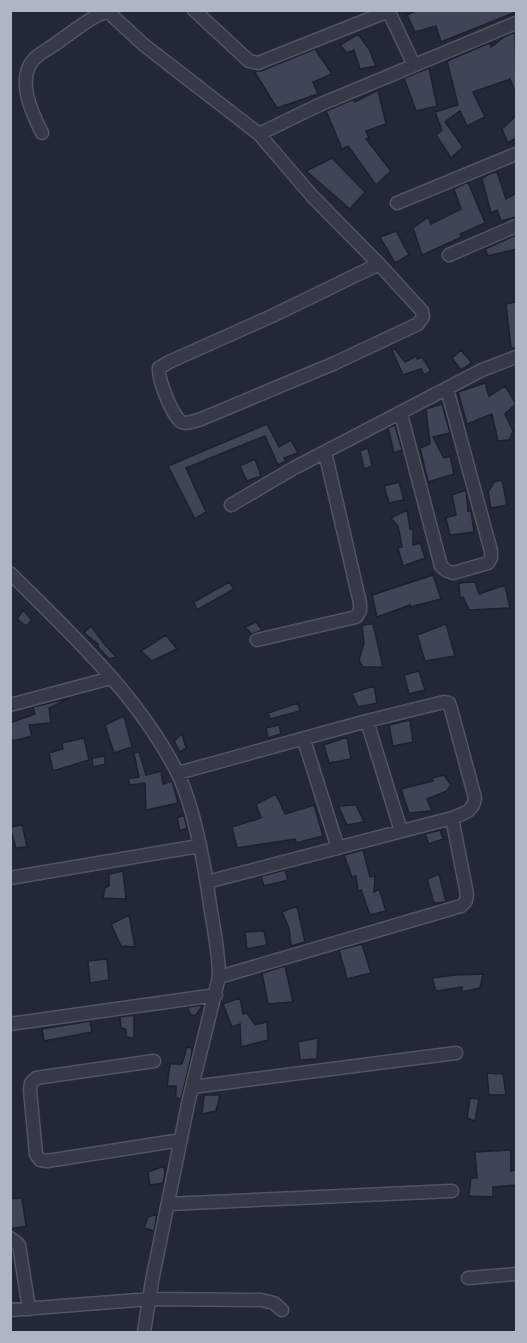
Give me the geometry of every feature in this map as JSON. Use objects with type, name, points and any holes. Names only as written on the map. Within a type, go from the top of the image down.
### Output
[{"type":"street","points":[[194,10],[249,61],[258,63],[388,11],[414,65]]},
{"type":"street","points":[[42,133],[30,109],[26,86],[27,70],[34,59],[79,27],[108,11],[144,45],[259,134],[312,196],[379,264],[422,311],[423,317],[418,324],[336,363],[199,420],[186,423],[181,421],[166,396],[158,377],[159,368],[379,264]]},
{"type":"street","points":[[259,134],[319,105],[516,23]]},
{"type":"street","points":[[397,203],[516,154]]},
{"type":"street","points":[[449,255],[516,226]]},
{"type":"street","points":[[231,505],[325,452],[482,370],[516,357]]},
{"type":"street","points":[[401,414],[441,566],[453,573],[488,563],[491,551],[447,389]]},
{"type":"street","points":[[256,640],[356,617],[360,611],[325,452]]},
{"type":"street","points":[[10,573],[136,707],[178,773],[187,798],[207,882],[219,959],[219,977],[192,1087],[144,1332]]},
{"type":"street","points":[[10,705],[111,678]]},
{"type":"street","points":[[178,773],[444,702],[449,703],[475,798],[470,810],[452,818],[207,882]]},
{"type":"street","points":[[368,721],[401,831]]},
{"type":"street","points":[[304,740],[338,848]]},
{"type":"street","points":[[219,977],[461,906],[466,901],[467,894],[452,818]]},
{"type":"street","points":[[10,878],[199,846]]},
{"type":"street","points":[[10,1024],[216,995]]},
{"type":"street","points":[[192,1087],[456,1053]]},
{"type":"street","points":[[154,1061],[36,1078],[31,1083],[30,1090],[36,1154],[40,1160],[47,1161],[181,1140]]},
{"type":"street","points":[[168,1204],[452,1191]]},
{"type":"street","points":[[10,1238],[19,1245],[29,1309]]},
{"type":"street","points":[[468,1278],[516,1274]]},
{"type":"street","points":[[10,1310],[150,1299],[261,1300],[274,1303],[282,1310]]},
{"type":"building","points":[[417,10],[516,10],[516,12],[441,42],[436,26],[415,32],[407,15]]},
{"type":"building","points":[[515,32],[516,94],[510,79],[473,92],[485,117],[467,126],[460,111],[445,122],[463,147],[451,158],[436,135],[442,130],[435,112],[458,105],[447,61],[490,43],[491,47]]},
{"type":"building","points":[[358,34],[369,49],[376,66],[360,69],[354,50],[347,53],[340,45]]},
{"type":"building","points":[[315,49],[332,74],[313,82],[318,94],[277,108],[254,71],[261,71]]},
{"type":"building","points":[[429,68],[437,106],[416,111],[404,78]]},
{"type":"building","points":[[378,90],[386,124],[366,131],[369,138],[366,139],[391,171],[376,185],[348,146],[342,149],[326,111],[354,99],[355,102]]},
{"type":"building","points":[[516,116],[516,138],[508,143],[502,129]]},
{"type":"building","points":[[332,158],[365,192],[350,209],[306,171]]},
{"type":"building","points":[[497,172],[506,199],[516,193],[516,217],[501,221],[497,210],[491,213],[482,179]]},
{"type":"building","points":[[468,182],[485,223],[460,234],[462,237],[422,255],[413,228],[428,217],[431,224],[461,209],[454,189]]},
{"type":"building","points":[[396,231],[409,255],[395,263],[380,237]]},
{"type":"building","points":[[516,235],[516,249],[488,256],[485,249]]},
{"type":"building","points":[[516,302],[516,348],[511,348],[506,304]]},
{"type":"building","points":[[395,349],[405,362],[416,356],[417,359],[422,357],[431,371],[424,375],[421,369],[403,375],[392,350]]},
{"type":"building","points":[[461,350],[472,363],[461,370],[452,358]]},
{"type":"building","points":[[485,383],[489,396],[505,386],[516,404],[505,414],[513,431],[509,440],[498,441],[492,414],[467,424],[458,392]]},
{"type":"building","points":[[442,404],[450,433],[433,437],[444,458],[450,456],[454,474],[428,482],[420,448],[430,444],[426,409]]},
{"type":"building","points":[[267,424],[279,447],[291,440],[298,453],[284,458],[286,461],[278,465],[265,436],[186,468],[206,512],[195,519],[168,466]]},
{"type":"building","points":[[395,425],[402,450],[394,453],[388,428]]},
{"type":"building","points":[[368,448],[372,466],[364,469],[360,451]]},
{"type":"building","points":[[255,459],[261,476],[247,481],[240,466]]},
{"type":"building","points":[[502,480],[507,505],[491,508],[488,492],[494,482]]},
{"type":"building","points":[[399,482],[404,500],[389,503],[384,486]]},
{"type":"building","points":[[466,490],[468,511],[471,510],[474,532],[450,535],[446,518],[456,515],[452,495]]},
{"type":"building","points":[[407,510],[410,529],[413,528],[413,545],[420,543],[425,558],[403,566],[398,548],[402,547],[398,526],[391,518]]},
{"type":"building","points":[[433,575],[441,599],[410,607],[410,605],[377,617],[372,595]]},
{"type":"building","points":[[229,582],[234,589],[197,610],[194,602]]},
{"type":"building","points":[[475,582],[479,594],[505,585],[510,608],[469,610],[463,597],[460,598],[459,583]]},
{"type":"building","points":[[23,610],[32,620],[26,626],[17,619]]},
{"type":"building","points":[[256,622],[262,630],[252,634],[245,627]]},
{"type":"building","points":[[373,624],[383,667],[363,667],[359,660],[364,643],[362,625]]},
{"type":"building","points":[[446,624],[455,656],[425,661],[417,635]]},
{"type":"building","points":[[91,626],[116,657],[109,659],[98,644],[84,633]]},
{"type":"building","points":[[166,635],[177,649],[152,661],[141,651]]},
{"type":"building","points":[[419,671],[425,690],[409,694],[404,675]]},
{"type":"building","points":[[374,686],[377,703],[358,707],[352,693]]},
{"type":"building","points":[[70,698],[49,708],[51,723],[29,725],[32,736],[13,741],[10,736],[10,723],[35,714],[33,707]]},
{"type":"building","points":[[298,703],[300,711],[270,719],[268,713]]},
{"type":"building","points":[[124,716],[132,747],[114,753],[105,725]]},
{"type":"building","points":[[410,720],[413,742],[393,746],[389,725]]},
{"type":"building","points":[[279,725],[281,734],[268,738],[266,728]]},
{"type":"building","points":[[182,734],[186,748],[180,752],[174,741]]},
{"type":"building","points":[[347,737],[351,759],[329,763],[324,745]]},
{"type":"building","points":[[84,738],[89,760],[53,771],[49,753],[63,749],[62,743]]},
{"type":"building","points":[[139,752],[146,775],[161,771],[163,784],[172,781],[178,803],[146,810],[145,783],[130,785],[128,779],[139,777],[134,753]]},
{"type":"building","points":[[105,756],[105,764],[93,767],[92,758]]},
{"type":"building","points":[[444,775],[451,785],[447,791],[427,799],[432,811],[409,813],[401,789],[433,781],[432,778]]},
{"type":"building","points":[[276,794],[285,814],[314,805],[323,836],[296,843],[295,839],[237,848],[232,827],[261,818],[256,804]]},
{"type":"building","points":[[356,805],[364,822],[347,825],[338,806]]},
{"type":"building","points":[[184,815],[187,828],[180,831],[177,818]]},
{"type":"building","points":[[22,824],[27,847],[16,848],[10,828]]},
{"type":"building","points":[[440,830],[443,839],[429,844],[425,834]]},
{"type":"building","points":[[363,850],[370,877],[375,876],[374,892],[379,889],[386,911],[370,915],[361,890],[358,891],[356,876],[352,877],[344,855]]},
{"type":"building","points":[[285,870],[288,880],[264,886],[261,876]]},
{"type":"building","points":[[123,871],[126,899],[103,898],[105,888],[109,886],[109,874]]},
{"type":"building","points":[[439,874],[446,902],[434,903],[427,879]]},
{"type":"building","points":[[297,906],[305,942],[291,946],[289,928],[282,912]]},
{"type":"building","points":[[129,915],[135,947],[121,946],[111,924]]},
{"type":"building","points":[[264,931],[267,945],[247,949],[245,932]]},
{"type":"building","points":[[362,944],[371,973],[347,979],[339,950]]},
{"type":"building","points":[[107,959],[109,980],[90,983],[88,961]]},
{"type":"building","points":[[285,966],[293,1002],[268,1004],[262,973]]},
{"type":"building","points":[[483,974],[480,988],[462,992],[462,987],[436,991],[432,978],[454,975]]},
{"type":"building","points":[[240,998],[243,1014],[247,1013],[255,1025],[267,1022],[268,1040],[241,1047],[240,1024],[232,1027],[223,1004]]},
{"type":"building","points":[[203,1005],[195,1016],[190,1014],[188,1007]]},
{"type":"building","points":[[134,1015],[134,1038],[126,1037],[126,1029],[121,1028],[120,1017]]},
{"type":"building","points":[[90,1021],[92,1032],[44,1041],[42,1029]]},
{"type":"building","points":[[318,1038],[317,1059],[300,1060],[298,1042]]},
{"type":"building","points":[[187,1047],[192,1048],[191,1058],[181,1099],[176,1098],[176,1086],[167,1086],[170,1064],[182,1064]]},
{"type":"building","points":[[487,1073],[503,1074],[506,1095],[489,1095]]},
{"type":"building","points":[[204,1095],[220,1095],[216,1111],[202,1114]]},
{"type":"building","points":[[470,1098],[479,1099],[475,1121],[467,1118]]},
{"type":"building","points":[[511,1150],[511,1171],[516,1170],[516,1185],[493,1187],[493,1197],[469,1196],[471,1178],[477,1178],[475,1152]]},
{"type":"building","points":[[164,1166],[163,1183],[150,1185],[148,1172]]},
{"type":"building","points":[[22,1198],[26,1226],[10,1229],[10,1199]]},
{"type":"building","points":[[157,1214],[154,1231],[144,1228],[148,1217]]}]
